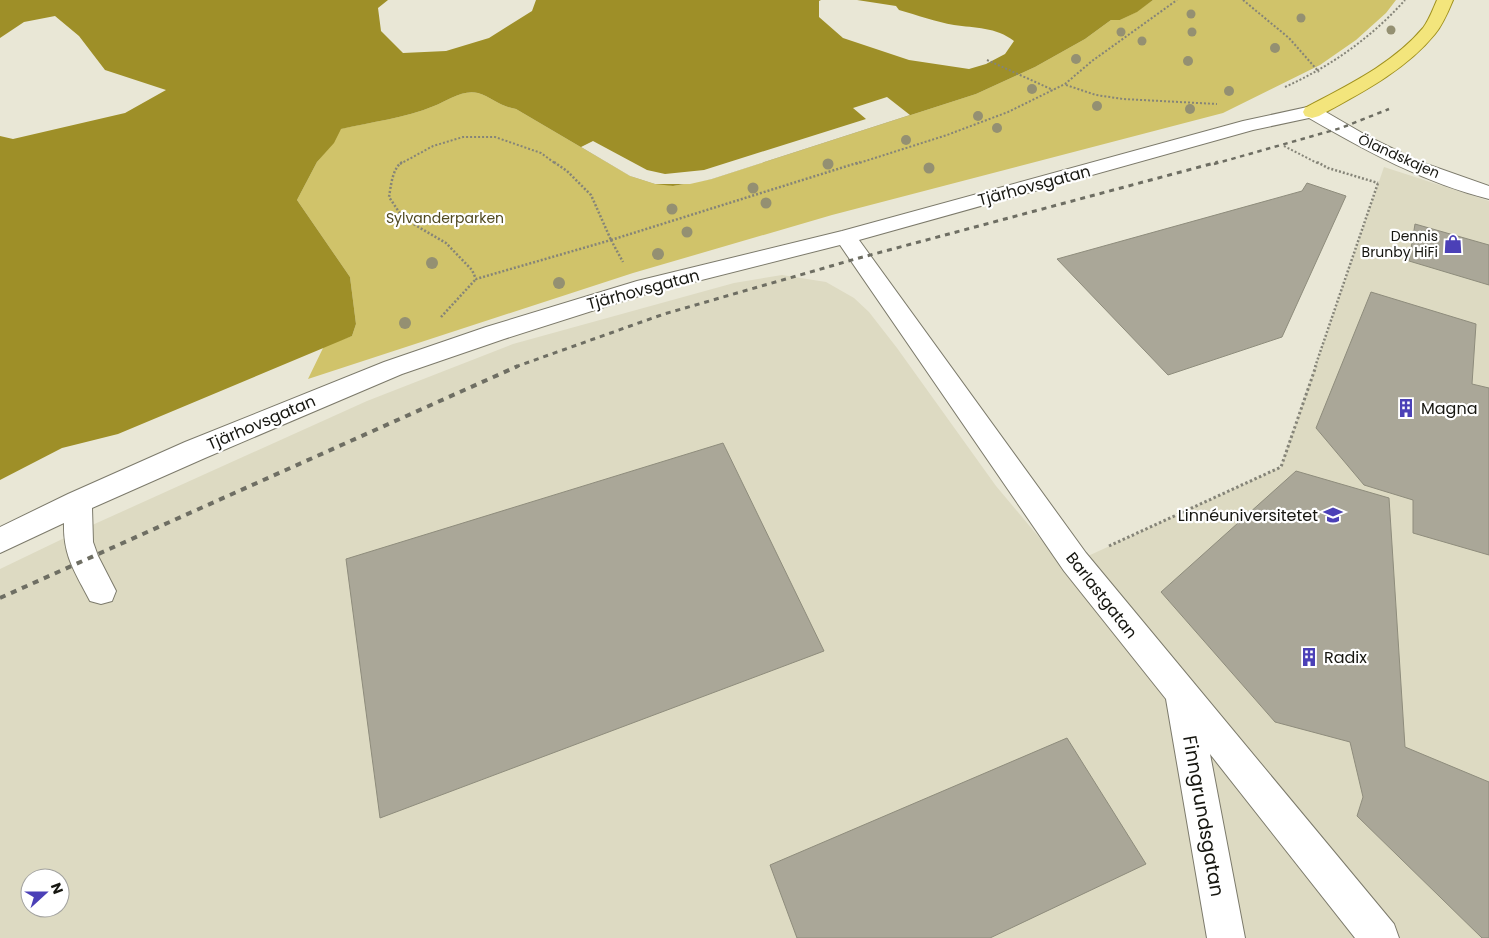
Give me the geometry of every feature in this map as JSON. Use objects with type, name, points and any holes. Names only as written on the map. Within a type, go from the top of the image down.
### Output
[{"type":"main road","points":[[1312,112],[1370,80],[1403,57],[1430,29],[1445,0]]},
{"type":"street","name":"Ölandskajen","points":[[1312,112],[1362,142],[1411,165],[1489,193]]},
{"type":"street","name":"Tjärhovsgatan","points":[[0,541],[78,502],[309,402],[393,368],[495,333],[637,289],[845,237],[1250,125],[1312,112]]},
{"type":"street","name":"Barlastgatan","points":[[845,237],[1075,562],[1182,694],[1370,934]]},
{"type":"street","points":[[78,502],[78,542],[84,560],[101,591]]},
{"type":"street","name":"Finngrundsgatan","points":[[1182,694],[1226,938]]},
{"type":"path","points":[[611,240],[591,195],[567,171],[541,153],[495,137],[463,137],[433,146],[399,164],[392,180],[390,197],[403,218],[446,243],[472,270],[476,279],[611,240],[947,135],[1008,112],[1065,84],[1092,60],[1176,0]]},
{"type":"path","points":[[1243,0],[1289,38],[1319,72]]},
{"type":"path","points":[[1280,89],[1319,72],[1376,31],[1405,0]]},
{"type":"path","points":[[987,60],[1054,90]]},
{"type":"path","points":[[1065,84],[1096,95],[1124,99],[1215,103],[1220,105]]},
{"type":"path","points":[[1075,562],[1281,467],[1378,183]]},
{"type":"shaded area","points":[[0,0],[388,0],[378,8],[381,31],[403,53],[446,51],[489,38],[532,11],[536,0],[821,0],[819,1],[819,17],[843,38],[909,60],[969,69],[986,64],[1005,54],[1014,41],[1007,36],[993,31],[947,24],[899,10],[896,6],[857,0],[1153,0],[1137,12],[1120,20],[1111,20],[1085,39],[1035,67],[976,94],[712,179],[673,186],[655,184],[630,176],[516,109],[504,106],[478,93],[461,94],[411,114],[341,129],[334,143],[317,162],[297,200],[350,277],[356,324],[352,336],[118,434],[62,448],[0,480],[0,136],[13,139],[125,113],[166,90],[105,70],[79,36],[55,16],[24,22],[0,38]]},
{"type":"shaded area","points":[[1384,167],[1489,201],[1489,938],[0,938],[0,569],[79,531],[367,401],[513,344],[734,283],[782,275],[826,282],[854,298],[869,312],[897,348],[996,486],[1286,832],[1075,562],[1281,467]]},
{"type":"green space","name":"Sylvanderparken","points":[[1153,0],[1396,0],[1386,13],[1356,40],[1320,65],[1223,113],[832,215],[633,273],[308,379],[324,346],[352,336],[356,324],[350,277],[297,200],[317,162],[333,143],[340,129],[411,114],[461,94],[478,93],[504,106],[516,109],[630,176],[673,186],[712,179],[976,94],[1035,67],[1085,39],[1111,20],[1120,20]]},
{"type":"pier","points":[[887,97],[910,115],[712,179],[690,184],[655,184],[630,176],[581,147],[593,141],[647,170],[665,174],[704,170],[866,119],[853,108]]},
{"type":"building","points":[[1307,183],[1346,196],[1282,337],[1168,375],[1057,259],[1302,191]]},
{"type":"building","points":[[1415,224],[1489,245],[1489,285],[1409,261]]},
{"type":"building","name":"Magna","points":[[1371,292],[1476,324],[1472,384],[1489,388],[1489,555],[1413,533],[1413,500],[1364,485],[1316,428]]},
{"type":"building","points":[[723,443],[824,651],[380,818],[346,559]]},
{"type":"building","name":"Radix","points":[[1296,471],[1389,498],[1405,747],[1489,782],[1489,938],[1482,938],[1357,816],[1363,797],[1350,742],[1275,722],[1161,592]]},
{"type":"building","points":[[1067,738],[1146,864],[990,938],[797,938],[770,865]]},
{"type":"railway","points":[[1214,164],[1341,128],[1389,109]]},
{"type":"railway","points":[[515,367],[664,314],[859,258],[1218,162]]},
{"type":"railway","points":[[0,598],[518,366]]},
{"type":"place","name":"Dennis Brunby HiFi","points":[[1453,244]]},
{"type":"place","name":"Magna","points":[[1406,408]]},
{"type":"place","name":"Linnéuniversitetet","points":[[1333,515]]},
{"type":"place","name":"Radix","points":[[1309,657]]}]
